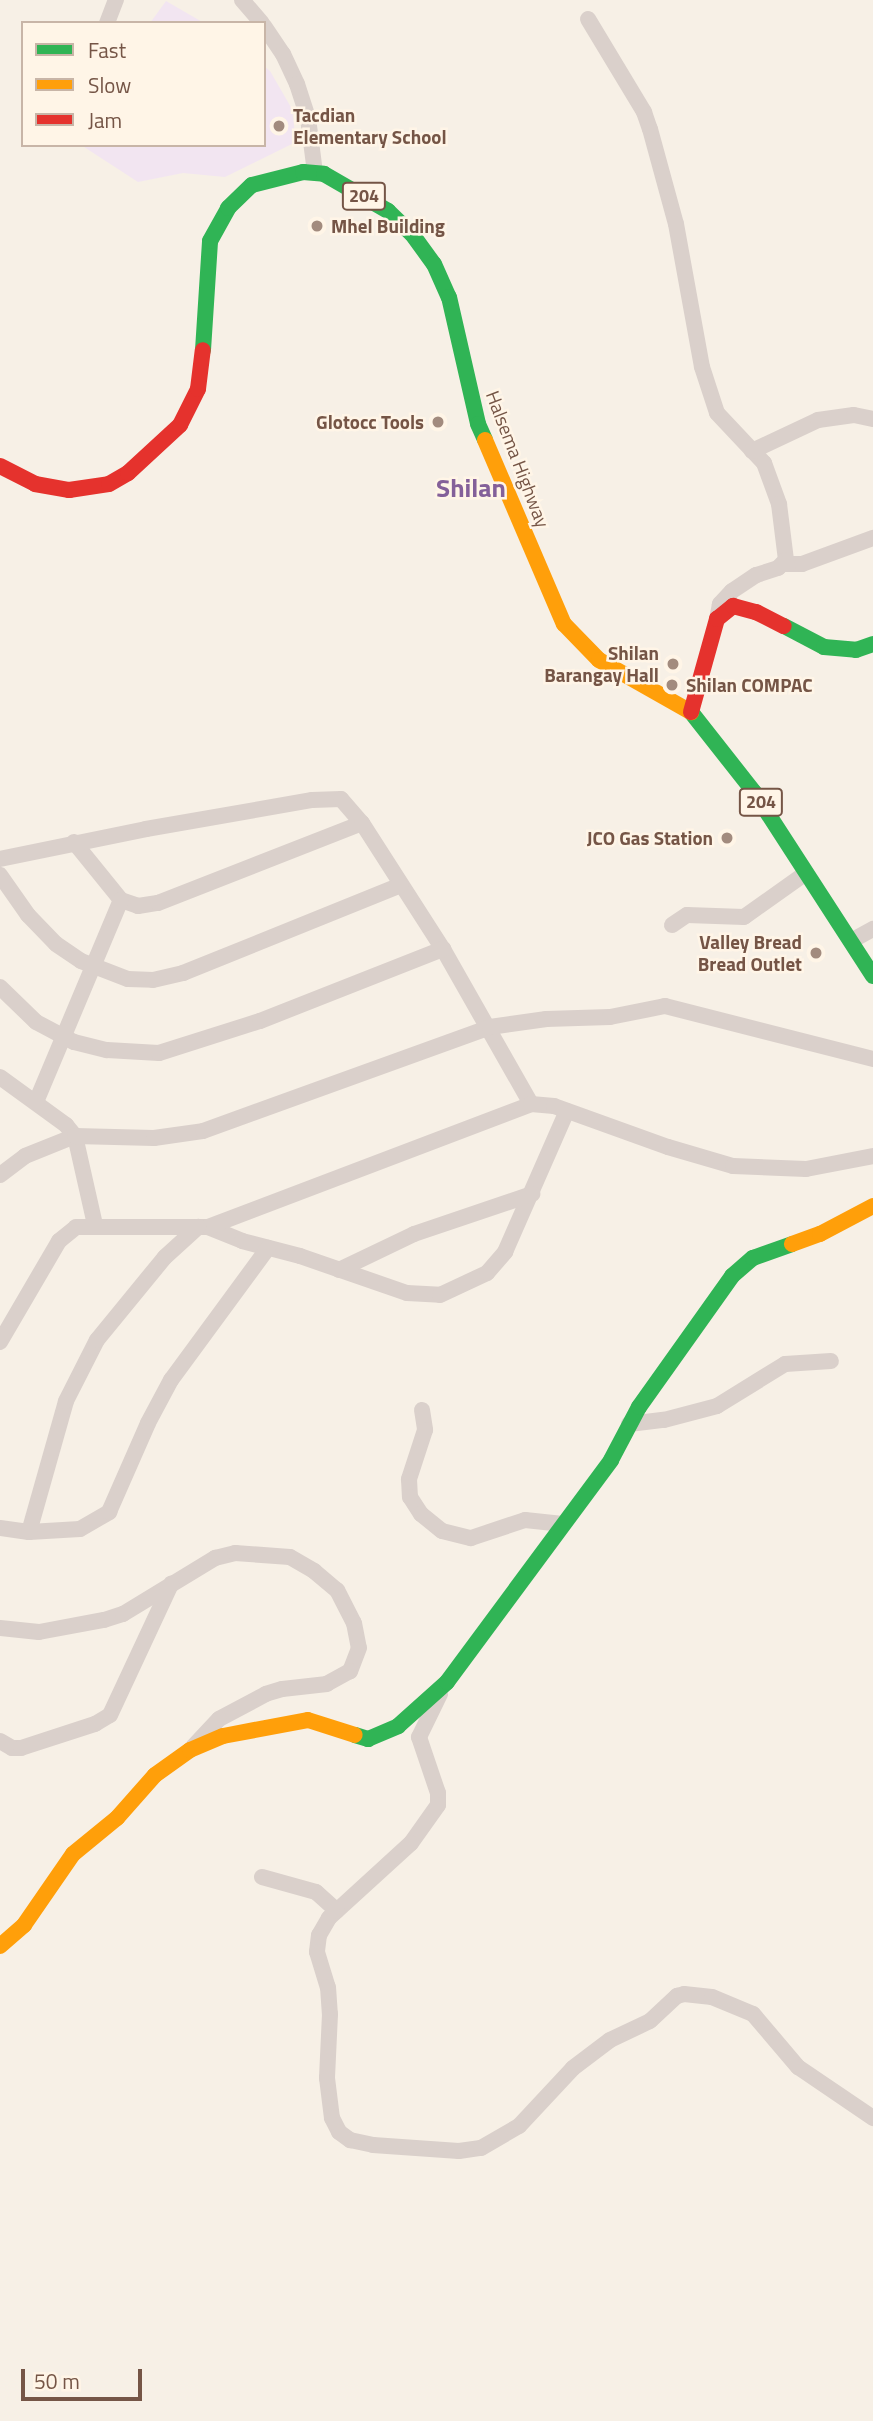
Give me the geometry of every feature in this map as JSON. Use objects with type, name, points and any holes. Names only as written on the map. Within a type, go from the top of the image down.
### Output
[{"type":"main road","name":"204","points":[[0,466],[50,488],[89,489],[109,484],[128,473],[160,446],[190,408],[201,380],[207,324],[210,241],[219,222],[237,197],[253,185],[303,172],[315,173]]},
{"type":"main road","name":"Halsema Highway","points":[[315,173],[347,186],[388,211],[412,234],[434,264],[449,297],[478,424],[564,624],[599,660],[691,712],[754,792],[873,976]]},
{"type":"main road","points":[[691,712],[717,619],[727,609],[739,606],[824,647],[856,650],[873,644]]},
{"type":"main road","points":[[0,1946],[24,1925],[73,1854],[117,1818],[155,1775],[190,1750],[223,1736],[308,1720],[368,1739],[398,1726],[447,1682],[548,1549],[563,1524],[611,1460],[629,1424],[720,1292],[743,1265],[753,1258],[820,1234],[873,1206]]},
{"type":"street","points":[[108,21],[116,0]]},
{"type":"street","points":[[242,0],[260,21]]},
{"type":"street","points":[[588,19],[643,111],[650,129],[676,224],[702,367],[717,412],[764,463],[779,504],[787,555],[783,564]]},
{"type":"street","points":[[266,29],[283,54],[297,84],[308,118],[315,173]]},
{"type":"street","points":[[752,450],[818,420],[854,415],[873,419]]},
{"type":"street","points":[[717,619],[720,604],[732,591],[756,575],[783,564],[802,564],[873,538]]},
{"type":"street","points":[[0,859],[74,842],[335,798],[348,804],[362,823],[443,949],[490,1027],[531,1104]]},
{"type":"street","points":[[74,842],[121,900],[138,906],[158,903],[362,823]]},
{"type":"street","points":[[672,925],[687,915],[744,917],[806,873]]},
{"type":"street","points":[[0,875],[29,915],[57,944],[90,967],[128,979],[153,980],[183,973],[401,885]]},
{"type":"street","points":[[36,1102],[90,967],[121,900]]},
{"type":"street","points":[[851,941],[873,929]]},
{"type":"street","points":[[0,987],[36,1021],[62,1035],[107,1050],[159,1053],[260,1021],[443,949]]},
{"type":"street","points":[[0,1175],[25,1156],[75,1136],[153,1138],[203,1131],[490,1027],[546,1018],[610,1017],[665,1006],[873,1059]]},
{"type":"street","points":[[0,1077],[66,1125],[75,1136],[95,1225]]},
{"type":"street","points":[[29,1532],[66,1401],[97,1340],[165,1257],[203,1227],[249,1213],[531,1104],[567,1111],[668,1147],[733,1166],[806,1169],[873,1156]]},
{"type":"street","points":[[0,1342],[59,1241],[76,1227],[203,1227],[421,1295],[440,1295],[462,1287],[487,1273],[505,1252],[567,1111]]},
{"type":"street","points":[[339,1270],[414,1234],[532,1194]]},
{"type":"street","points":[[0,1528],[29,1532],[80,1529],[109,1512],[148,1423],[171,1380],[268,1248]]},
{"type":"street","points":[[629,1424],[664,1420],[718,1406],[785,1364],[831,1361]]},
{"type":"street","points":[[422,1410],[425,1430],[409,1479],[410,1497],[421,1514],[432,1523],[457,1537],[471,1538],[525,1520],[563,1524]]},
{"type":"street","points":[[0,1628],[39,1632],[123,1614],[215,1558],[235,1553],[290,1557],[337,1590],[354,1623],[359,1648],[350,1671],[337,1681],[266,1694],[219,1719],[190,1750]]},
{"type":"street","points":[[0,1741],[12,1748],[21,1748],[95,1724],[110,1715],[171,1584]]},
{"type":"street","points":[[447,1682],[419,1737],[438,1793],[438,1805],[411,1843],[329,1917],[319,1935],[317,1952],[328,1987],[327,2078],[332,2118],[340,2132],[350,2140],[459,2151],[491,2143],[519,2126],[573,2068],[610,2040],[650,2021],[677,1996],[684,1994],[712,1997],[753,2014],[798,2067],[873,2118]]},
{"type":"street","points":[[262,1877],[316,1892],[337,1911]]},
{"type":"shaded area","points":[[166,1],[201,21],[151,21]]},
{"type":"shaded area","name":"Tacdian Elementary School","points":[[266,68],[270,71],[292,109],[296,142],[225,177],[183,173],[138,182],[84,147],[266,147]]},
{"type":"traffic: fast","points":[[203,350],[210,241],[228,208],[252,185],[303,172],[324,174],[388,211],[412,234],[434,264],[449,297],[478,424],[485,440]]},
{"type":"traffic: fast","points":[[784,626],[824,647],[856,650],[873,644]]},
{"type":"traffic: fast","points":[[691,712],[754,792],[873,976]]},
{"type":"traffic: fast","points":[[355,1735],[368,1739],[398,1726],[447,1682],[611,1460],[639,1407],[732,1276],[753,1258],[792,1244]]},
{"type":"traffic: slow","points":[[485,440],[564,624],[599,660],[691,712]]},
{"type":"traffic: slow","points":[[792,1244],[820,1234],[873,1206]]},
{"type":"traffic: slow","points":[[0,1946],[24,1925],[73,1854],[117,1818],[155,1775],[190,1750],[223,1736],[308,1720],[355,1735]]},
{"type":"traffic: jam","points":[[0,466],[35,484],[69,490],[109,484],[128,473],[180,425],[198,389],[203,350]]},
{"type":"traffic: jam","points":[[691,712],[717,619],[733,606],[756,612],[784,626]]},
{"type":"place","name":"Tacdian Elementary School","points":[[279,126]]},
{"type":"place","name":"Mhel Building","points":[[317,226]]},
{"type":"place","name":"Glotocc Tools","points":[[438,422]]},
{"type":"place","name":"Shilan Barangay Hall","points":[[673,664]]},
{"type":"place","name":"Shilan COMPAC","points":[[672,685]]},
{"type":"place","name":"JCO Gas Station","points":[[727,838]]},
{"type":"place","name":"Valley Bread Bread Outlet","points":[[816,953]]},
{"type":"district","name":"Shilan","points":[[471,488]]}]
